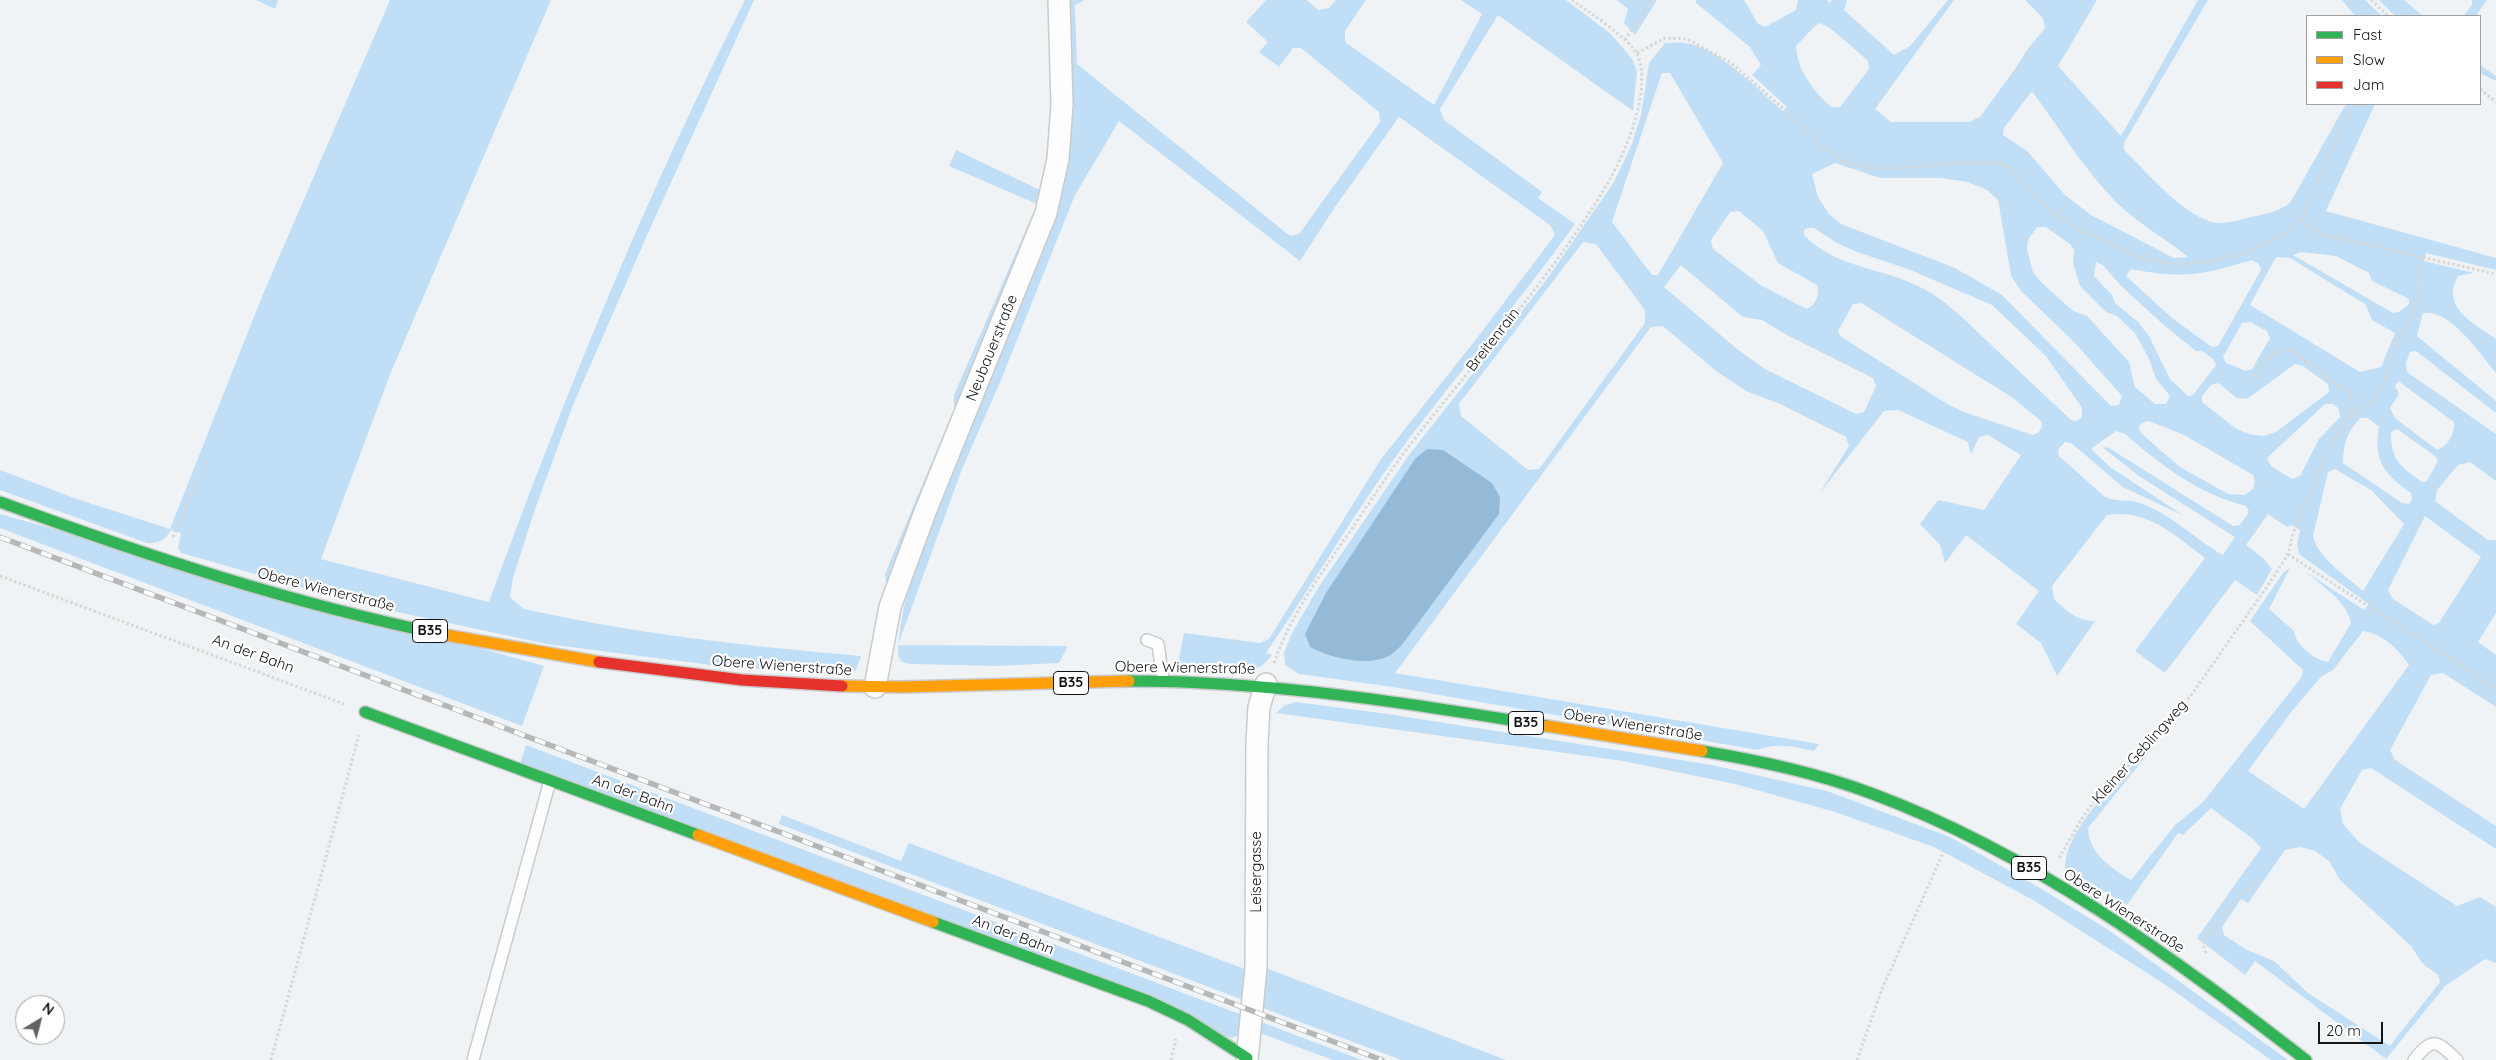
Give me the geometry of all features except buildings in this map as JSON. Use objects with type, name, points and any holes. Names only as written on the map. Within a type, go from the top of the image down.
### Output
[{"type":"main road","name":"Obere Wienerstraße","points":[[0,502],[163,560],[265,591],[361,616],[544,654],[724,678],[809,685],[875,687],[1163,681],[1266,684],[1390,700],[1715,753],[1784,767],[1831,779],[1878,795],[1955,828],[2049,880],[2179,963],[2306,1060]]},
{"type":"main road","name":"An der Bahn","points":[[365,712],[550,781],[599,796],[1148,1002],[1188,1020],[1247,1059]]},
{"type":"street","name":"Neubauerstraße","points":[[875,687],[890,607],[925,512],[1046,213],[1058,159],[1062,106],[1059,0]]},
{"type":"street","name":"Leisergasse","points":[[1247,1059],[1256,968],[1257,743],[1259,707],[1266,684]]},
{"type":"lane","points":[[1147,640],[1158,644],[1163,681]]},
{"type":"lane","points":[[473,1060],[550,781]]},
{"type":"lane","points":[[2414,1060],[2426,1046],[2433,1043],[2440,1044],[2457,1060]]},
{"type":"path","points":[[1572,0],[1625,40],[1637,54],[1665,38],[1687,39],[1708,48],[1731,63],[1785,110],[1818,143],[1839,159],[1863,167],[1890,169],[1960,163],[1999,163],[2008,166],[2046,207],[2074,227],[2144,259],[2175,264],[2205,262],[2244,254],[2286,233],[2302,219],[2311,194],[2354,105]]},
{"type":"path","points":[[1625,40],[1651,0]]},
{"type":"path","points":[[2371,0],[2387,15]]},
{"type":"path","name":"Breitenrain","points":[[1266,684],[1285,634],[1313,586],[1405,452],[1543,277],[1609,181],[1628,142],[1637,114],[1641,87],[1637,54]]},
{"type":"path","points":[[2481,90],[2496,102]]},
{"type":"path","points":[[2302,219],[2307,227],[2317,233],[2496,274]]},
{"type":"path","points":[[2348,419],[2377,397],[2384,385],[2397,343],[2419,298],[2422,257]]},
{"type":"path","points":[[2250,378],[2277,351],[2284,348],[2350,394],[2352,406],[2348,419]]},
{"type":"path","name":"Kleiner Geblingweg","points":[[2049,880],[2067,842],[2084,815],[2101,793],[2156,737],[2192,694],[2288,554],[2296,527],[2335,439],[2348,419]]},
{"type":"path","points":[[163,560],[208,459]]},
{"type":"path","points":[[2288,554],[2353,599],[2436,647],[2496,689]]},
{"type":"path","name":"An der Bahn","points":[[0,576],[365,712]]},
{"type":"path","points":[[272,1060],[365,712]]},
{"type":"path","points":[[1857,1060],[1882,989],[1955,828]]},
{"type":"path","points":[[2207,955],[2203,944],[2211,930],[2244,891],[2262,879]]},
{"type":"shaded area","points":[[256,0],[278,0],[275,9]]},
{"type":"shaded area","points":[[390,0],[551,0],[391,372],[321,559],[489,602],[577,373],[640,222],[745,0],[754,0],[648,233],[573,405],[534,512],[513,578],[510,597],[524,609],[566,618],[734,643],[861,656],[856,670],[851,673],[726,667],[547,644],[364,605],[181,553],[178,548],[181,533],[171,530],[161,541],[147,543],[0,490],[0,470],[77,499],[170,529],[263,294]]},
{"type":"shaded area","points":[[1068,0],[1085,0],[1075,5],[1077,64],[1290,236],[1299,234],[1380,122],[1379,112],[1301,48],[1293,48],[1279,67],[1259,52],[1268,42],[1246,22],[1266,0],[1307,0],[1318,10],[1329,8],[1336,0],[1366,0],[1345,31],[1345,42],[1434,105],[1482,14],[1461,0],[1566,0],[1611,34],[1632,59],[1637,71],[1633,111],[1498,15],[1440,109],[1444,120],[1542,192],[1538,198],[1575,224],[1384,473],[1266,653],[1272,655],[1264,664],[1256,669],[1178,664],[1184,633],[1260,643],[1269,639],[1381,459],[1477,338],[1555,235],[1550,225],[1399,117],[1335,207],[1300,261],[1119,121],[1075,195],[1001,380],[962,469],[899,642],[904,606],[919,553],[1069,138],[1073,87]]},
{"type":"shaded area","points":[[1617,0],[1657,0],[1635,35],[1624,23],[1628,9]]},
{"type":"shaded area","points":[[1696,0],[1744,0],[1758,24],[1765,27],[1796,10],[1798,0],[1827,0],[1830,3],[1832,0],[1847,0],[1844,10],[1894,55],[1910,46],[1948,0],[1954,0],[1875,109],[1891,122],[1969,122],[1980,117],[2027,50],[2045,28],[2043,18],[2025,0],[2097,0],[2058,66],[2121,136],[2198,0],[2208,0],[2124,143],[2124,150],[2175,200],[2198,216],[2219,223],[2276,211],[2290,203],[2345,105],[2375,105],[2326,211],[2496,258],[2496,270],[2426,253],[2424,261],[2474,273],[2458,276],[2453,297],[2456,306],[2462,314],[2496,339],[2496,373],[2464,334],[2444,318],[2433,313],[2423,313],[2417,336],[2496,401],[2496,413],[2416,351],[2410,352],[2406,363],[2407,372],[2496,434],[2496,481],[2470,462],[2458,465],[2437,490],[2435,501],[2488,540],[2496,540],[2496,613],[2478,642],[2496,655],[2496,707],[2443,673],[2431,675],[2390,750],[2395,760],[2496,826],[2496,849],[2371,768],[2362,770],[2340,809],[2343,824],[2360,843],[2457,906],[2480,897],[2496,907],[2496,963],[2485,959],[2445,986],[2386,1059],[2255,961],[2245,975],[2197,938],[2261,848],[2253,839],[2211,808],[2183,835],[2178,833],[2127,905],[2065,868],[2068,851],[2087,816],[2116,782],[2159,740],[2088,828],[2089,837],[2097,853],[2109,865],[2131,880],[2175,825],[2203,802],[2301,678],[2303,670],[2250,621],[2283,573],[2290,568],[2269,609],[2294,631],[2302,647],[2323,661],[2328,662],[2351,623],[2349,615],[2339,601],[2306,572],[2364,610],[2369,604],[2299,554],[2297,545],[2300,530],[2291,525],[2287,527],[2268,514],[2246,545],[2264,559],[2272,569],[2257,595],[2235,580],[2165,673],[2135,651],[2205,558],[2172,533],[2148,520],[2122,514],[2107,515],[2052,586],[2054,599],[2068,611],[2083,619],[2095,621],[2057,676],[2041,643],[2016,624],[2039,591],[1966,535],[1945,563],[1940,545],[1920,524],[1938,500],[1984,510],[2021,455],[1988,435],[1979,437],[1971,454],[1968,442],[1898,410],[1884,411],[1819,494],[1849,446],[1846,437],[1778,403],[1746,391],[1716,371],[1663,326],[1651,327],[1395,673],[1819,744],[1814,751],[1778,746],[1758,750],[1393,687],[1299,674],[1285,665],[1284,653],[1291,635],[1318,588],[1409,455],[1547,279],[1614,182],[1632,144],[1641,115],[1649,63],[1665,43],[1685,43],[1698,46],[1724,61],[1783,111],[1787,107],[1752,75],[1761,65],[1750,47],[1696,3]],"holes":[[[1818,23],[1836,33],[1868,61],[1869,69],[1840,107],[1831,107],[1818,95],[1808,80],[1797,55],[1796,46]],[[1662,73],[1670,73],[1723,163],[1658,275],[1652,275],[1612,222]],[[2032,91],[2082,161],[2115,201],[2132,216],[2188,257],[2174,258],[2091,215],[2065,195],[2027,151],[2003,135],[2004,128]],[[1835,163],[1880,178],[1941,178],[1968,182],[1987,190],[1998,200],[2011,276],[2021,291],[2074,342],[2122,396],[2119,405],[2111,406],[2002,295],[1955,268],[1841,224],[1829,214],[1818,197],[1812,174]],[[1739,211],[1763,231],[1778,263],[1817,285],[1818,293],[1813,305],[1807,309],[1762,286],[1713,249],[1711,240],[1730,212]],[[2037,227],[2046,227],[2070,244],[2074,250],[2073,263],[2080,286],[2106,312],[2117,316],[2135,333],[2149,359],[2156,379],[2170,396],[2166,404],[2155,404],[2135,387],[2129,362],[2087,316],[2073,311],[2042,283],[2033,272],[2027,249],[2028,240]],[[1814,228],[1837,243],[1857,252],[1908,269],[1992,305],[2046,356],[2082,408],[2082,417],[2077,421],[2071,420],[1950,306],[1933,294],[1909,282],[1845,261],[1817,246],[1804,235],[1804,230]],[[1583,242],[1596,244],[1645,310],[1645,323],[1539,469],[1528,470],[1461,416],[1459,404]],[[2301,252],[2336,256],[2369,273],[2372,281],[2409,299],[2409,304],[2399,312],[2393,313],[2293,255]],[[2276,257],[2290,258],[2365,304],[2372,320],[2395,333],[2381,367],[2360,372],[2250,305]],[[2252,260],[2259,264],[2261,270],[2218,346],[2212,347],[2172,318],[2126,276],[2131,269],[2179,275],[2205,272]],[[2096,262],[2103,265],[2121,286],[2165,326],[2196,351],[2202,351],[2213,359],[2216,365],[2193,395],[2188,396],[2170,379],[2149,336],[2138,322],[2115,303],[2112,295],[2094,276]],[[1681,265],[1743,317],[1762,320],[1785,334],[1873,378],[1876,386],[1864,412],[1856,414],[1765,369],[1737,349],[1664,287]],[[1861,303],[2013,398],[2041,421],[2042,427],[2038,433],[2033,435],[1964,412],[1949,405],[1840,336],[1838,331],[1853,304]],[[2250,322],[2267,331],[2270,338],[2252,369],[2246,371],[2226,363],[2223,357],[2242,323]],[[2295,364],[2303,366],[2328,384],[2329,392],[2276,432],[2263,436],[2249,434],[2235,428],[2202,402],[2202,396],[2211,385],[2218,383],[2237,398],[2247,399]],[[2398,381],[2454,422],[2450,439],[2437,450],[2395,418],[2390,408],[2399,394],[2395,386]],[[2325,404],[2333,404],[2339,409],[2340,417],[2319,439],[2300,476],[2292,479],[2271,466],[2267,458]],[[2360,418],[2368,418],[2379,427],[2379,458],[2387,473],[2411,493],[2412,499],[2409,504],[2402,503],[2343,463],[2344,450],[2352,428]],[[2149,421],[2184,435],[2253,475],[2255,482],[2253,489],[2245,495],[2228,494],[2180,467],[2142,434],[2138,427],[2142,423]],[[2397,429],[2435,456],[2438,461],[2427,481],[2422,482],[2398,462],[2391,442],[2391,432]],[[2116,431],[2125,434],[2182,478],[2212,494],[2246,506],[2249,512],[2240,525],[2233,526],[2109,448],[2102,447],[2139,476],[2235,537],[2223,555],[2173,520],[2151,508],[2136,502],[2105,497],[2059,456],[2058,450],[2065,442],[2071,443],[2123,487],[2184,516],[2110,467],[2091,449]],[[2335,469],[2371,490],[2404,524],[2363,591],[2334,566],[2316,544],[2313,536],[2328,472]],[[2425,516],[2481,557],[2439,623],[2433,625],[2393,599],[2388,590]],[[2363,631],[2377,635],[2389,643],[2409,665],[2304,809],[2248,771],[2291,712],[2321,677],[2333,670]],[[2301,847],[2315,851],[2329,861],[2340,880],[2411,946],[2422,963],[2438,975],[2440,982],[2390,1046],[2308,993],[2274,961],[2247,950],[2224,935],[2222,927],[2241,899],[2248,903],[2285,850]]]},
{"type":"shaded area","points":[[2342,0],[2365,0],[2381,15],[2354,15]]},
{"type":"shaded area","points":[[2379,0],[2404,0],[2422,15],[2394,15]]},
{"type":"shaded area","points":[[2472,0],[2487,0],[2477,15],[2464,15],[2472,5]]},
{"type":"shaded area","points":[[2481,66],[2496,76],[2496,81],[2481,74]]},
{"type":"shaded area","points":[[956,150],[1042,191],[1039,211],[887,590],[885,574],[954,409],[954,395],[1037,204],[949,166]]},
{"type":"shaded area","points":[[1427,449],[1443,450],[1492,483],[1500,497],[1499,514],[1401,646],[1390,655],[1370,661],[1349,660],[1328,655],[1310,647],[1305,634],[1326,593],[1415,459]]},
{"type":"shaded area","points":[[0,514],[544,666],[522,726],[0,528]]},
{"type":"shaded area","points":[[899,645],[1068,646],[1059,663],[998,666],[911,664],[902,662],[898,656]]},
{"type":"shaded area","points":[[1296,702],[1388,714],[1712,765],[1827,791],[1950,837],[2040,888],[2107,929],[2288,1060],[2271,1060],[2164,984],[2033,900],[1934,847],[1835,812],[1735,784],[1623,761],[1276,713],[1285,705]]},
{"type":"shaded area","points":[[526,745],[1242,1015],[1239,1035],[1232,1038],[520,764]]},
{"type":"shaded area","points":[[782,815],[901,861],[909,843],[1245,969],[1243,1000],[779,824]]},
{"type":"shaded area","points":[[1266,968],[1506,1060],[1401,1060],[1263,1008]]},
{"type":"shaded area","points":[[1261,1022],[1362,1060],[1333,1060],[1260,1033]]},
{"type":"railway","points":[[0,537],[1382,1060]]},
{"type":"traffic: fast","points":[[0,502],[108,541],[273,593],[384,622],[440,634]]},
{"type":"traffic: fast","points":[[1129,681],[1182,682],[1287,689],[1443,709],[1547,726]]},
{"type":"traffic: fast","points":[[365,712],[698,835]]},
{"type":"traffic: fast","points":[[1702,751],[1789,768],[1831,780],[1873,794],[1932,818],[1990,846],[2099,910],[2204,983],[2306,1060]]},
{"type":"traffic: fast","points":[[933,922],[1148,1001],[1188,1020],[1247,1058]]},
{"type":"traffic: slow","points":[[440,634],[599,662]]},
{"type":"traffic: slow","points":[[842,686],[903,687],[1129,681]]},
{"type":"traffic: slow","points":[[1547,726],[1702,751]]},
{"type":"traffic: slow","points":[[698,835],[933,922]]},
{"type":"traffic: jam","points":[[599,662],[742,680],[842,686]]}]
